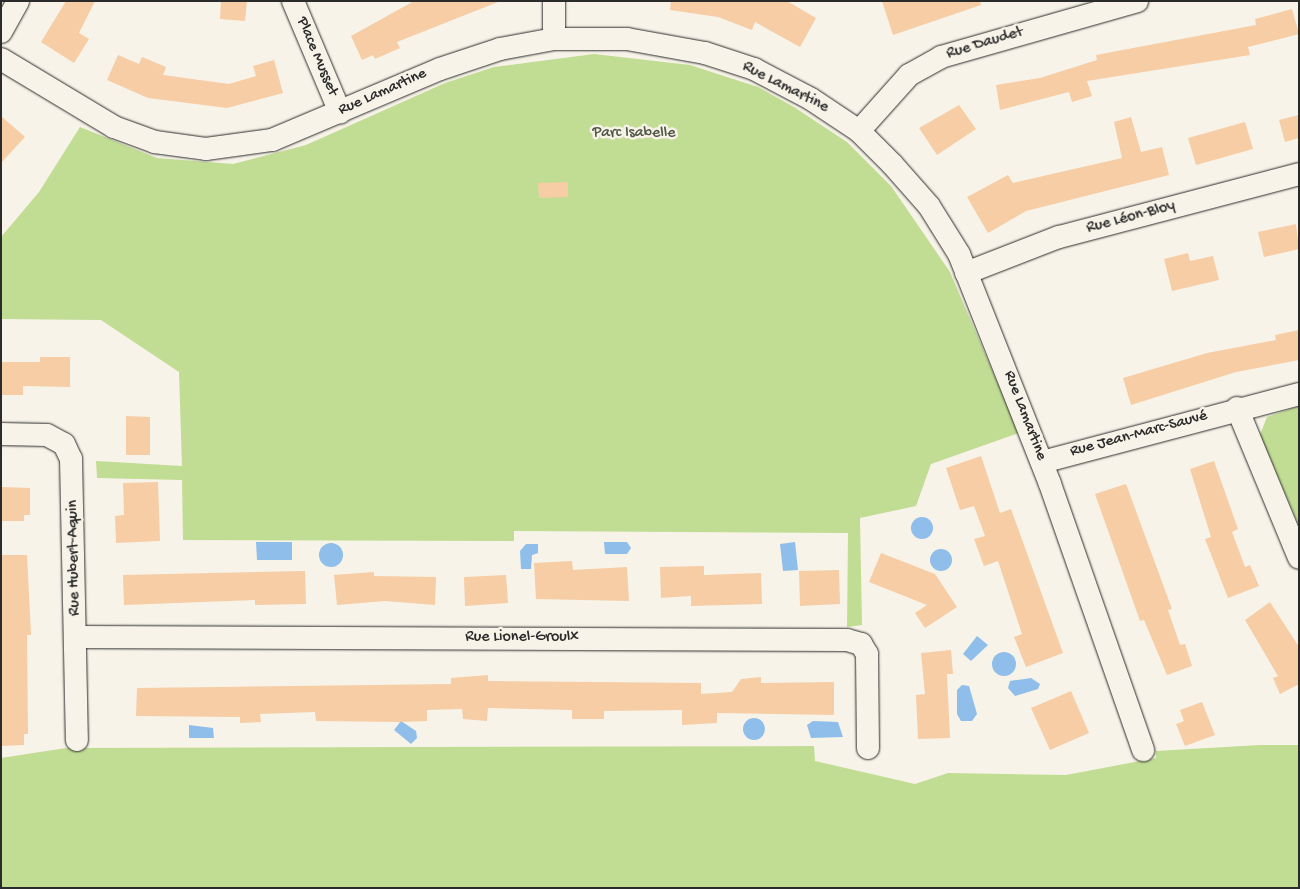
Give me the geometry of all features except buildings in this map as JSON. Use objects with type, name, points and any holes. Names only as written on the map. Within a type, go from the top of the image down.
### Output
[{"type":"street","points":[[1,32],[18,1]]},
{"type":"street","name":"Place Musset","points":[[293,1],[340,112]]},
{"type":"street","points":[[554,1],[554,39]]},
{"type":"street","name":"Rue Daudet","points":[[859,131],[909,75],[941,56],[1137,1]]},
{"type":"street","name":"Rue Lamartine","points":[[1,59],[102,121],[168,145],[251,146],[340,112],[469,58],[554,39],[650,42],[730,60],[790,86],[859,131],[929,206],[966,273],[1042,462],[1143,750]]},
{"type":"street","name":"Rue Léon-Bloy","points":[[966,273],[1059,237],[1299,174]]},
{"type":"street","name":"Rue Jean-Marc-Sauvé","points":[[1042,462],[1238,408],[1299,394]]},
{"type":"street","points":[[1238,408],[1298,556]]},
{"type":"street","name":"Rue Hubert-Aquin","points":[[1,434],[47,434],[64,444],[71,459],[77,637],[77,740]]},
{"type":"street","name":"Rue Lionel-Groulx","points":[[77,637],[847,640],[861,644],[867,654],[868,748]]},
{"type":"green space","name":"Parc Isabelle","points":[[594,54],[690,65],[758,87],[794,107],[847,142],[891,186],[950,272],[1019,433],[931,464],[916,506],[860,518],[862,625],[847,627],[848,533],[514,531],[514,541],[183,540],[182,480],[97,478],[96,461],[182,466],[179,372],[101,320],[1,319],[1,237],[39,192],[80,127],[157,158],[233,164],[306,145],[445,83],[494,67]]},
{"type":"green space","points":[[1299,406],[1299,526],[1260,435],[1267,417]]},
{"type":"green space","points":[[1260,745],[1299,745],[1299,888],[1,888],[1,758],[66,748],[814,746],[815,761],[915,784],[948,773],[1066,775],[1156,758],[1156,751]]},
{"type":"water","points":[[922,517],[930,520],[933,528],[930,536],[922,539],[914,536],[911,528],[914,520]]},
{"type":"water","points":[[256,542],[292,542],[292,560],[257,560]]},
{"type":"water","points":[[604,542],[627,542],[631,548],[627,554],[605,554]]},
{"type":"water","points":[[795,542],[798,570],[783,571],[780,544]]},
{"type":"water","points":[[331,543],[339,547],[343,555],[339,563],[331,567],[323,563],[319,555],[323,547]]},
{"type":"water","points":[[526,544],[538,544],[538,553],[532,555],[531,569],[521,569],[520,551]]},
{"type":"water","points":[[937,549],[945,549],[952,556],[952,564],[945,571],[937,571],[930,564],[930,556]]},
{"type":"water","points":[[977,636],[988,645],[971,661],[963,654]]},
{"type":"water","points":[[1004,652],[1009,653],[1015,659],[1015,669],[1009,675],[1004,676],[999,675],[993,669],[992,664],[993,659],[999,653]]},
{"type":"water","points":[[1031,678],[1040,684],[1038,689],[1015,696],[1008,688],[1010,681]]},
{"type":"water","points":[[962,685],[969,686],[977,714],[972,721],[961,721],[957,714],[957,690]]},
{"type":"water","points":[[754,718],[762,721],[765,729],[762,737],[754,740],[746,737],[743,729],[746,721]]},
{"type":"water","points":[[401,721],[416,731],[417,738],[411,744],[394,730]]},
{"type":"water","points":[[813,721],[838,722],[843,737],[811,738],[807,725]]},
{"type":"water","points":[[189,725],[213,728],[214,738],[189,738]]}]
